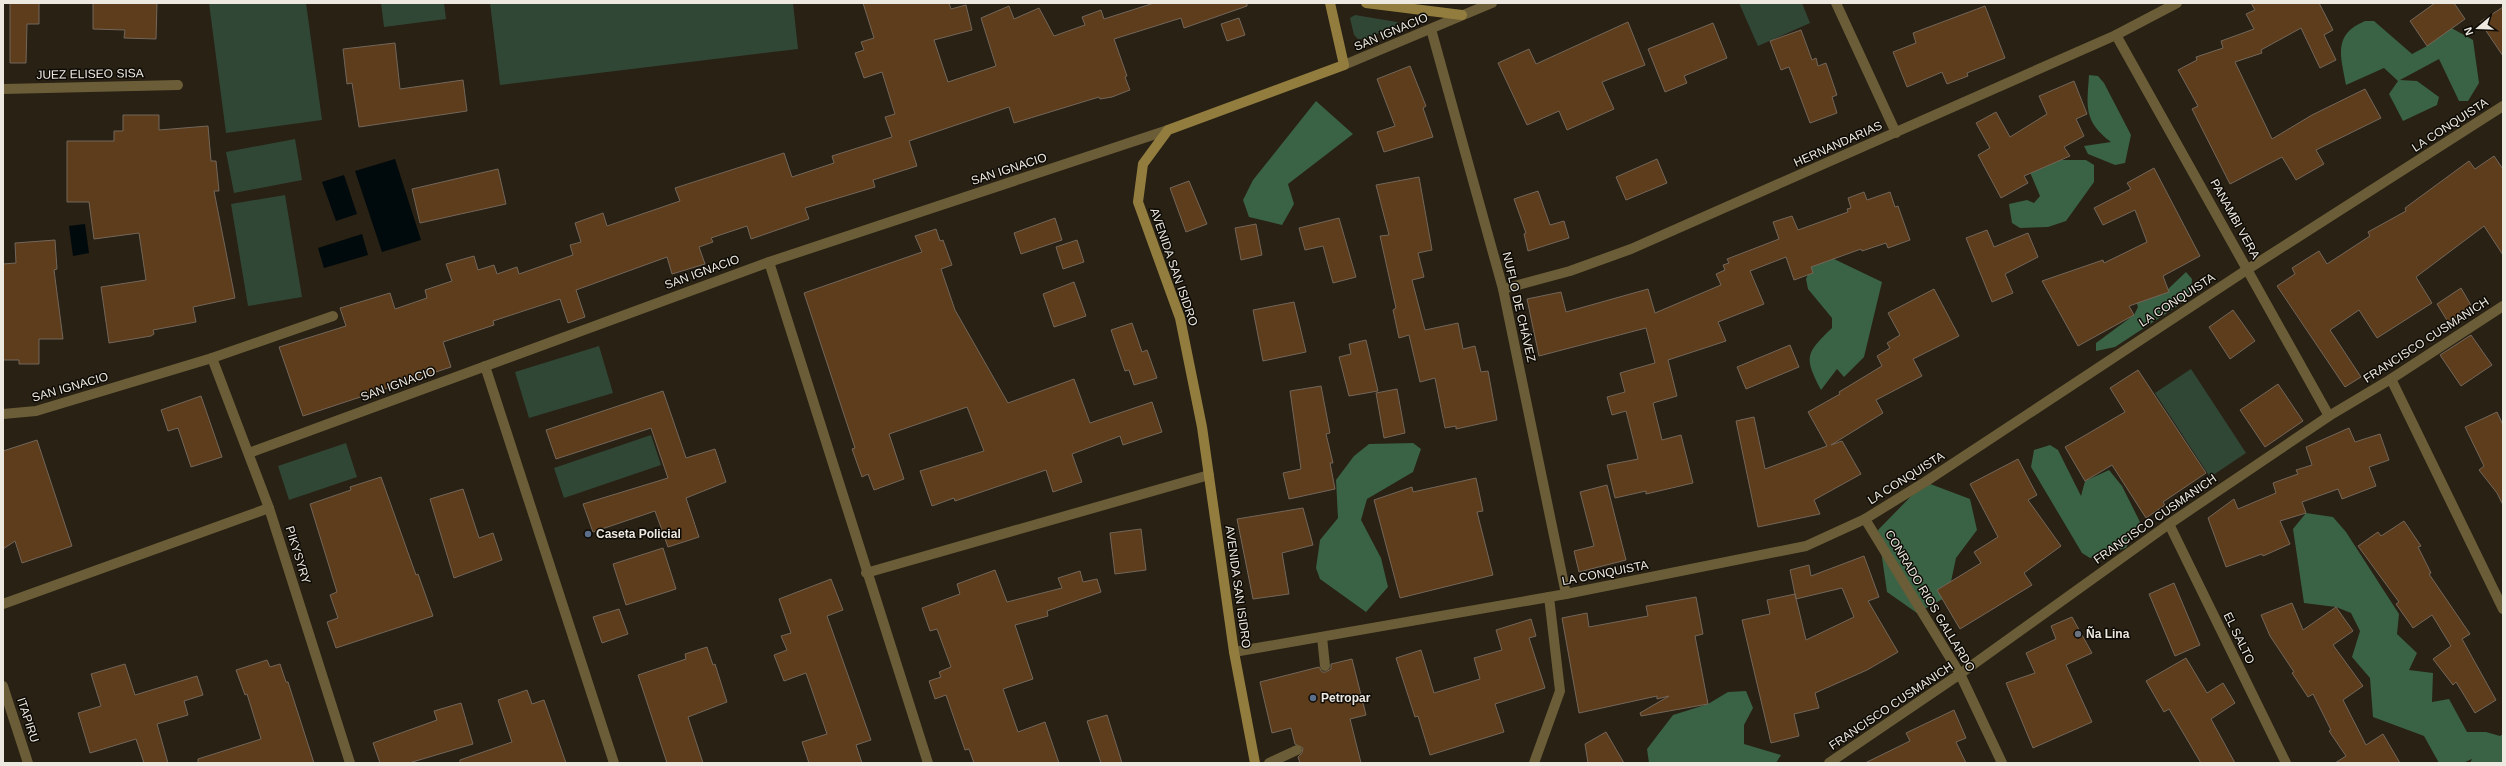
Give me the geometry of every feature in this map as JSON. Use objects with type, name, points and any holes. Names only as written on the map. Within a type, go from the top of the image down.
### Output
[{"type":"main road","points":[[1168,130],[1344,65],[1330,3]]},
{"type":"main road","points":[[1366,3],[1462,16]]},
{"type":"main road","name":"AVENIDA SAN ISIDRO","points":[[1168,130],[1143,164],[1138,202],[1180,318],[1202,427],[1234,652],[1255,763]]},
{"type":"street","name":"SAN IGNACIO","points":[[1344,65],[1492,3]]},
{"type":"street","points":[[1836,3],[1896,133]]},
{"type":"street","name":"HERNANDARIAS","points":[[1503,289],[1570,271],[1631,249],[2116,35],[2177,3]]},
{"type":"street","name":"NUFLO DE CHÁVEZ","points":[[1431,29],[1503,289],[1566,594]]},
{"type":"street","name":"PANAMBI VERA","points":[[2116,35],[2329,416]]},
{"type":"street","name":"JUEZ ELISEO SISA","points":[[3,89],[178,85]]},
{"type":"street","name":"LA CONQUISTA","points":[[1234,652],[1566,594],[1806,546],[1865,519],[1932,478],[2248,269],[2503,106]]},
{"type":"street","name":"SAN IGNACIO","points":[[249,453],[769,262],[1168,130]]},
{"type":"street","points":[[769,262],[866,573],[928,763]]},
{"type":"street","name":"FRANCISCO CUSMANICH","points":[[1829,763],[1960,674],[2169,524],[2329,416],[2391,379],[2503,306]]},
{"type":"street","name":"SAN IGNACIO","points":[[3,414],[36,411],[212,358],[333,316]]},
{"type":"street","name":"PIKYSYRY","points":[[212,358],[270,508],[350,763]]},
{"type":"street","points":[[485,366],[614,763]]},
{"type":"street","points":[[2391,379],[2503,609]]},
{"type":"street","points":[[866,573],[1209,475]]},
{"type":"street","points":[[3,604],[270,508]]},
{"type":"street","name":"CONRADO RIOS GALLARDO","points":[[1865,519],[1960,674],[2002,763]]},
{"type":"street","name":"EL SALTO","points":[[2169,524],[2286,763]]},
{"type":"street","points":[[1534,763],[1560,691],[1549,597]]},
{"type":"street","points":[[1322,637],[1325,666]]},
{"type":"street","name":"ITAPIRU","points":[[3,686],[28,763]]},
{"type":"street","points":[[1269,763],[1297,750]]},
{"type":"green space","points":[[209,3],[306,3],[322,120],[226,133]]},
{"type":"green space","points":[[381,3],[444,3],[446,19],[384,27]]},
{"type":"green space","points":[[490,3],[793,3],[798,49],[500,85]]},
{"type":"green space","points":[[1739,3],[1802,3],[1810,23],[1758,46]]},
{"type":"green space","points":[[1355,15],[1397,22],[1399,24],[1366,39],[1358,39],[1354,35],[1350,18]]},
{"type":"green space","points":[[2365,21],[2374,21],[2412,54],[2427,46],[2446,25],[2473,40],[2479,83],[2468,101],[2459,101],[2439,59],[2400,80],[2417,81],[2439,97],[2437,105],[2403,121],[2389,94],[2398,81],[2384,68],[2346,85],[2341,56],[2343,40],[2347,33]]},
{"type":"green space","points":[[2089,75],[2098,76],[2104,83],[2131,135],[2125,163],[2115,165],[2088,154],[2084,146],[2111,142],[2095,127],[2091,120],[2088,104]]},
{"type":"green space","points":[[1316,101],[1353,134],[1288,184],[1294,204],[1282,225],[1249,217],[1243,200],[1253,180]]},
{"type":"green space","points":[[295,139],[302,180],[234,193],[226,152]]},
{"type":"green space","points":[[2031,160],[2086,160],[2094,165],[2094,182],[2066,221],[2048,227],[2020,228],[2012,223],[2009,204],[2027,200],[2034,203],[2040,196],[2029,170]]},
{"type":"green space","points":[[285,195],[302,297],[248,306],[231,204]]},
{"type":"green space","points":[[1832,258],[1882,282],[1864,357],[1844,377],[1837,369],[1821,390],[1812,370],[1810,356],[1816,344],[1832,328],[1832,318],[1808,289],[1806,279],[1812,265]]},
{"type":"green space","points":[[2186,272],[2192,279],[2191,290],[2179,305],[2115,347],[2096,351],[2096,343],[2134,315],[2138,307],[2131,287],[2166,291]]},
{"type":"green space","points":[[599,346],[613,393],[529,418],[515,372]]},
{"type":"green space","points":[[2191,369],[2246,453],[2210,477],[2155,393]]},
{"type":"green space","points":[[651,435],[661,465],[564,498],[554,468]]},
{"type":"green space","points":[[346,443],[357,477],[289,500],[278,466]]},
{"type":"green space","points":[[1413,443],[1421,449],[1413,472],[1367,499],[1361,520],[1381,558],[1388,587],[1366,612],[1320,579],[1316,568],[1320,540],[1338,518],[1336,480],[1354,456],[1369,444]]},
{"type":"green space","points":[[2050,445],[2058,450],[2081,496],[2085,481],[2109,470],[2122,486],[2140,522],[2126,548],[2090,558],[2082,553],[2031,467],[2034,450]]},
{"type":"green space","points":[[1925,482],[1970,499],[1977,530],[1956,558],[1948,596],[1917,613],[1887,592],[1878,530]]},
{"type":"green space","points":[[2306,513],[2333,517],[2346,532],[2399,614],[2397,634],[2417,653],[2409,670],[2433,673],[2432,702],[2449,699],[2467,732],[2486,732],[2500,736],[2503,734],[2503,763],[2470,763],[2472,759],[2463,763],[2439,763],[2424,736],[2373,717],[2370,678],[2352,657],[2360,631],[2351,613],[2336,607],[2304,603],[2293,529]]},
{"type":"green space","points":[[1746,691],[1753,708],[1744,725],[1744,744],[1781,755],[1776,763],[1649,763],[1647,749],[1673,715],[1708,704],[1728,692]]},
{"type":"shaded area","points":[[395,159],[421,240],[382,252],[355,171]]},
{"type":"shaded area","points":[[344,175],[357,214],[336,221],[322,182]]},
{"type":"shaded area","points":[[85,224],[89,253],[73,256],[69,226]]},
{"type":"shaded area","points":[[362,234],[368,255],[324,268],[318,248]]},
{"type":"building","points":[[10,3],[39,3],[39,24],[27,24],[26,63],[10,63]]},
{"type":"building","points":[[93,3],[157,3],[156,39],[124,38],[125,30],[93,29]]},
{"type":"building","points":[[863,3],[949,3],[951,9],[966,5],[972,30],[934,40],[948,82],[996,66],[981,18],[1009,6],[1014,19],[1039,8],[1054,36],[1085,25],[1082,17],[1101,10],[1104,19],[1154,3],[1247,3],[1247,6],[1184,28],[1181,18],[1114,39],[1127,76],[1125,77],[1130,90],[1112,97],[1100,99],[1099,97],[1014,123],[1009,107],[909,141],[917,166],[873,180],[875,187],[805,208],[809,219],[751,239],[747,226],[711,238],[713,242],[699,247],[705,264],[672,274],[667,257],[576,290],[585,317],[568,323],[560,299],[493,321],[494,325],[443,342],[451,367],[303,416],[279,347],[346,326],[340,308],[390,293],[395,309],[427,298],[425,290],[452,281],[446,264],[474,256],[478,270],[494,265],[497,274],[517,267],[519,274],[573,255],[570,245],[581,242],[575,223],[603,213],[607,226],[680,201],[675,188],[784,153],[792,177],[834,163],[832,156],[892,137],[885,117],[895,114],[882,72],[864,78],[855,53],[864,50],[861,42],[874,38]]},
{"type":"building","points":[[2251,3],[2319,3],[2333,30],[2324,35],[2336,60],[2320,68],[2301,28],[2261,50],[2262,53],[2235,62],[2272,139],[2312,115],[2365,89],[2381,118],[2316,150],[2324,164],[2296,180],[2282,157],[2230,184],[2192,109],[2198,106],[2178,70],[2197,60],[2196,57],[2223,48],[2221,41],[2254,29],[2246,14],[2255,10]]},
{"type":"building","points":[[2435,3],[2454,3],[2465,19],[2427,46],[2410,21]]},
{"type":"building","points":[[1985,6],[2005,58],[1967,73],[1968,76],[1947,84],[1942,72],[1907,87],[1893,52],[1916,43],[1913,33]]},
{"type":"building","points":[[2503,7],[2503,56],[2480,22]]},
{"type":"building","points":[[1239,18],[1245,35],[1227,41],[1221,24]]},
{"type":"building","points":[[1628,22],[1645,65],[1602,82],[1614,109],[1567,130],[1559,111],[1527,125],[1498,63],[1529,49],[1536,64]]},
{"type":"building","points":[[1713,23],[1727,58],[1684,76],[1687,83],[1665,92],[1648,49]]},
{"type":"building","points":[[1801,30],[1812,60],[1816,58],[1818,66],[1826,63],[1837,95],[1832,97],[1837,113],[1810,123],[1789,67],[1781,70],[1770,41]]},
{"type":"building","points":[[395,43],[400,89],[463,80],[467,111],[359,127],[352,83],[347,84],[343,49]]},
{"type":"building","points":[[1410,66],[1426,106],[1423,108],[1433,137],[1384,152],[1377,132],[1395,126],[1377,79]]},
{"type":"building","points":[[2074,81],[2087,114],[2076,119],[2084,136],[2064,147],[2070,156],[2024,176],[2028,183],[2001,198],[1978,155],[1990,148],[1976,123],[1996,112],[2010,137],[2047,114],[2039,96]]},
{"type":"building","points":[[123,115],[159,115],[159,130],[208,126],[211,161],[216,161],[219,191],[214,191],[235,298],[193,307],[196,322],[153,330],[154,334],[151,336],[109,343],[101,287],[146,280],[139,233],[94,239],[89,202],[67,202],[67,141],[114,141],[114,131],[123,131]]},
{"type":"building","points":[[2494,156],[2503,169],[2503,255],[2484,226],[2416,277],[2432,303],[2377,338],[2359,310],[2330,330],[2361,377],[2345,387],[2277,286],[2295,274],[2292,268],[2319,251],[2327,264],[2370,236],[2368,232],[2406,211],[2405,208],[2469,161],[2475,169]]},
{"type":"building","points":[[1657,159],[1667,183],[1626,200],[1616,177]]},
{"type":"building","points":[[2154,168],[2200,256],[2163,276],[2169,292],[2129,306],[2134,315],[2078,346],[2042,281],[2103,260],[2104,263],[2147,242],[2135,210],[2103,225],[2094,208],[2131,189],[2127,183]]},
{"type":"building","points":[[498,169],[506,204],[420,223],[412,189]]},
{"type":"building","points":[[1419,177],[1432,250],[1418,253],[1424,277],[1412,280],[1425,330],[1458,323],[1463,349],[1475,346],[1481,372],[1488,371],[1497,420],[1456,429],[1456,426],[1445,428],[1435,378],[1420,382],[1409,335],[1399,338],[1393,310],[1396,308],[1380,236],[1389,235],[1376,185]]},
{"type":"building","points":[[1189,181],[1207,224],[1186,232],[1170,188]]},
{"type":"building","points":[[1538,191],[1550,225],[1564,221],[1569,238],[1528,251],[1524,234],[1526,233],[1514,199]]},
{"type":"building","points":[[1864,192],[1867,200],[1890,192],[1895,207],[1898,206],[1910,240],[1888,248],[1886,243],[1862,251],[1861,249],[1811,267],[1813,273],[1794,280],[1786,257],[1750,271],[1764,304],[1718,322],[1726,341],[1668,360],[1677,396],[1653,403],[1662,440],[1681,435],[1693,483],[1646,494],[1646,491],[1615,498],[1607,465],[1638,459],[1626,411],[1612,415],[1607,397],[1625,392],[1620,373],[1655,363],[1646,328],[1539,356],[1527,299],[1561,292],[1566,312],[1648,289],[1655,313],[1721,285],[1716,274],[1725,270],[1723,265],[1729,263],[1727,259],[1779,239],[1773,222],[1792,216],[1798,230],[1848,212],[1847,209],[1851,208],[1848,198]]},
{"type":"building","points":[[1055,218],[1062,240],[1021,254],[1014,233]]},
{"type":"building","points":[[1339,218],[1356,277],[1333,283],[1323,246],[1305,250],[1299,228]]},
{"type":"building","points":[[1256,224],[1262,255],[1241,260],[1235,228]]},
{"type":"building","points":[[936,229],[940,241],[943,240],[952,265],[941,269],[955,310],[1008,403],[1074,379],[1090,423],[1152,402],[1162,432],[1123,445],[1120,436],[1072,454],[1082,482],[1053,492],[1046,470],[955,501],[954,498],[932,506],[920,471],[984,451],[967,407],[889,434],[904,479],[874,490],[868,474],[862,477],[852,449],[855,448],[804,293],[922,252],[915,236]]},
{"type":"building","points":[[1987,230],[1994,247],[2028,233],[2038,257],[2005,274],[2013,293],[1992,302],[1966,238]]},
{"type":"building","points":[[55,240],[57,269],[54,270],[63,339],[39,339],[39,364],[19,364],[19,360],[3,360],[3,264],[16,263],[15,243]]},
{"type":"building","points":[[1077,240],[1084,262],[1063,269],[1056,247]]},
{"type":"building","points":[[1074,282],[1086,316],[1054,327],[1043,294]]},
{"type":"building","points":[[2461,288],[2472,307],[2448,322],[2437,304]]},
{"type":"building","points":[[1934,289],[1959,336],[1913,359],[1922,376],[1876,400],[1883,413],[1831,445],[1842,441],[1861,474],[1814,500],[1820,514],[1758,527],[1736,421],[1754,417],[1765,469],[1827,446],[1808,412],[1840,394],[1839,392],[1882,366],[1877,356],[1890,348],[1887,343],[1900,335],[1888,313]]},
{"type":"building","points":[[1294,302],[1306,352],[1263,361],[1253,310]]},
{"type":"building","points":[[2233,310],[2255,341],[2230,359],[2209,327]]},
{"type":"building","points":[[1132,323],[1142,352],[1147,350],[1157,378],[1134,385],[1129,370],[1125,371],[1111,330]]},
{"type":"building","points":[[2471,335],[2492,365],[2461,386],[2440,355]]},
{"type":"building","points":[[1366,340],[1378,391],[1349,396],[1339,357],[1351,354],[1349,344]]},
{"type":"building","points":[[1790,345],[1799,367],[1746,389],[1737,367]]},
{"type":"building","points":[[2138,370],[2206,473],[2163,502],[2165,505],[2146,518],[2112,465],[2085,481],[2065,447],[2125,412],[2110,388]]},
{"type":"building","points":[[2278,384],[2303,421],[2265,447],[2240,410]]},
{"type":"building","points":[[1321,386],[1330,433],[1326,434],[1333,463],[1330,463],[1335,489],[1289,499],[1283,473],[1301,469],[1290,391]]},
{"type":"building","points":[[1397,389],[1405,433],[1384,438],[1376,393]]},
{"type":"building","points":[[663,391],[686,458],[715,449],[726,482],[686,498],[699,537],[668,547],[655,511],[593,532],[583,504],[668,478],[651,428],[556,459],[546,430]]},
{"type":"building","points":[[201,396],[222,457],[191,467],[178,428],[168,431],[161,410]]},
{"type":"building","points":[[2497,412],[2503,425],[2503,505],[2497,493],[2479,470],[2484,466],[2465,427]]},
{"type":"building","points":[[2349,428],[2355,442],[2380,434],[2389,460],[2369,467],[2376,486],[2342,499],[2338,489],[2302,502],[2306,513],[2280,521],[2290,544],[2263,556],[2262,554],[2226,567],[2208,518],[2234,499],[2238,509],[2276,493],[2273,483],[2298,474],[2296,470],[2312,465],[2306,447]]},
{"type":"building","points":[[37,440],[72,546],[22,563],[15,541],[3,549],[3,451]]},
{"type":"building","points":[[2018,459],[2037,495],[2028,500],[2061,546],[2024,573],[2032,585],[1960,629],[1937,590],[1981,563],[1974,552],[1998,537],[1970,484]]},
{"type":"building","points":[[381,477],[416,575],[418,574],[433,616],[336,648],[327,622],[338,618],[330,595],[337,592],[310,504],[351,490],[350,487]]},
{"type":"building","points":[[1476,478],[1483,511],[1477,512],[1493,575],[1400,598],[1374,500],[1412,487],[1413,492]]},
{"type":"building","points":[[1607,485],[1626,560],[1579,572],[1574,551],[1594,546],[1580,492]]},
{"type":"building","points":[[463,489],[479,538],[493,533],[502,560],[454,578],[430,499]]},
{"type":"building","points":[[1303,508],[1313,545],[1282,553],[1289,594],[1253,599],[1237,519]]},
{"type":"building","points":[[2404,521],[2421,546],[2418,547],[2431,573],[2429,574],[2470,634],[2462,639],[2496,700],[2475,713],[2456,682],[2453,685],[2433,659],[2451,646],[2432,615],[2413,628],[2396,604],[2399,602],[2358,546],[2378,532],[2381,536]]},
{"type":"building","points":[[1141,529],[1146,570],[1115,574],[1110,533]]},
{"type":"building","points":[[663,548],[676,589],[626,605],[613,564]]},
{"type":"building","points":[[1864,556],[1879,597],[1868,601],[1898,652],[1867,670],[1815,693],[1819,708],[1794,714],[1799,736],[1771,743],[1742,620],[1770,614],[1767,600],[1795,594],[1790,570],[1809,565],[1811,576]],"holes":[[[1842,588],[1854,617],[1806,640],[1796,599]]]},
{"type":"building","points":[[995,570],[1007,602],[1062,588],[1058,578],[1080,571],[1083,582],[1097,579],[1101,592],[1047,611],[1048,616],[1015,625],[1033,679],[1003,689],[1018,732],[1045,722],[1059,763],[974,763],[969,749],[965,750],[946,695],[935,699],[929,681],[941,677],[939,672],[951,667],[937,629],[930,631],[922,608],[960,594],[957,584]]},
{"type":"building","points":[[831,579],[843,610],[827,616],[871,740],[856,745],[862,763],[809,763],[802,742],[827,734],[806,673],[784,681],[774,655],[787,650],[781,636],[791,633],[779,599]]},
{"type":"building","points":[[2174,583],[2200,645],[2175,656],[2149,594]]},
{"type":"building","points":[[1696,597],[1703,634],[1695,636],[1708,704],[1641,716],[1640,713],[1669,696],[1657,699],[1657,696],[1579,713],[1562,618],[1587,613],[1589,627],[1648,616],[1646,606]]},
{"type":"building","points":[[2292,603],[2303,630],[2336,607],[2353,631],[2333,645],[2363,686],[2343,700],[2366,745],[2383,734],[2400,763],[2335,763],[2346,756],[2329,731],[2331,730],[2313,694],[2308,697],[2292,673],[2294,672],[2270,636],[2261,615]]},
{"type":"building","points":[[619,609],[628,634],[602,643],[593,617]]},
{"type":"building","points":[[2072,617],[2092,653],[2066,665],[2092,722],[2033,748],[2006,683],[2035,673],[2026,653],[2056,639],[2051,626]]},
{"type":"building","points":[[1531,619],[1536,636],[1529,638],[1545,688],[1495,704],[1504,732],[1430,755],[1418,716],[1415,717],[1396,658],[1421,650],[1434,693],[1480,679],[1474,658],[1502,650],[1496,630]]},
{"type":"building","points":[[707,647],[713,665],[715,664],[727,702],[688,717],[703,763],[667,763],[638,675],[686,659],[685,654]]},
{"type":"building","points":[[2186,658],[2207,693],[2223,683],[2235,703],[2211,719],[2235,763],[2201,763],[2169,709],[2164,712],[2146,681]]},
{"type":"building","name":"Petropar","points":[[1352,659],[1366,715],[1350,719],[1361,763],[1300,763],[1298,757],[1302,753],[1303,748],[1295,744],[1291,728],[1272,733],[1260,682],[1319,667],[1322,672],[1326,672],[1331,669],[1331,664]]},
{"type":"building","points":[[267,660],[270,667],[280,664],[286,682],[288,682],[314,763],[198,763],[198,759],[261,739],[247,694],[245,695],[236,670]]},
{"type":"building","points":[[125,664],[135,695],[197,676],[203,695],[184,701],[188,715],[157,724],[168,763],[144,763],[136,739],[90,753],[78,713],[101,706],[91,674]]},
{"type":"building","points":[[527,690],[532,704],[544,700],[566,763],[460,763],[460,760],[512,742],[498,700]]},
{"type":"building","points":[[461,703],[473,744],[409,763],[380,763],[373,743],[437,720],[434,711]]},
{"type":"building","points":[[1954,710],[1966,738],[1956,742],[1966,763],[1865,763],[1910,741],[1906,733]]},
{"type":"building","points":[[1107,715],[1122,763],[1101,763],[1087,721]]},
{"type":"building","points":[[1606,732],[1624,763],[1588,763],[1585,744]]},
{"type":"place","name":"Caseta Policial","points":[[588,534]]},
{"type":"place","name":"Ña Lina","points":[[2078,634]]},
{"type":"place","name":"Petropar","points":[[1313,698]]}]
